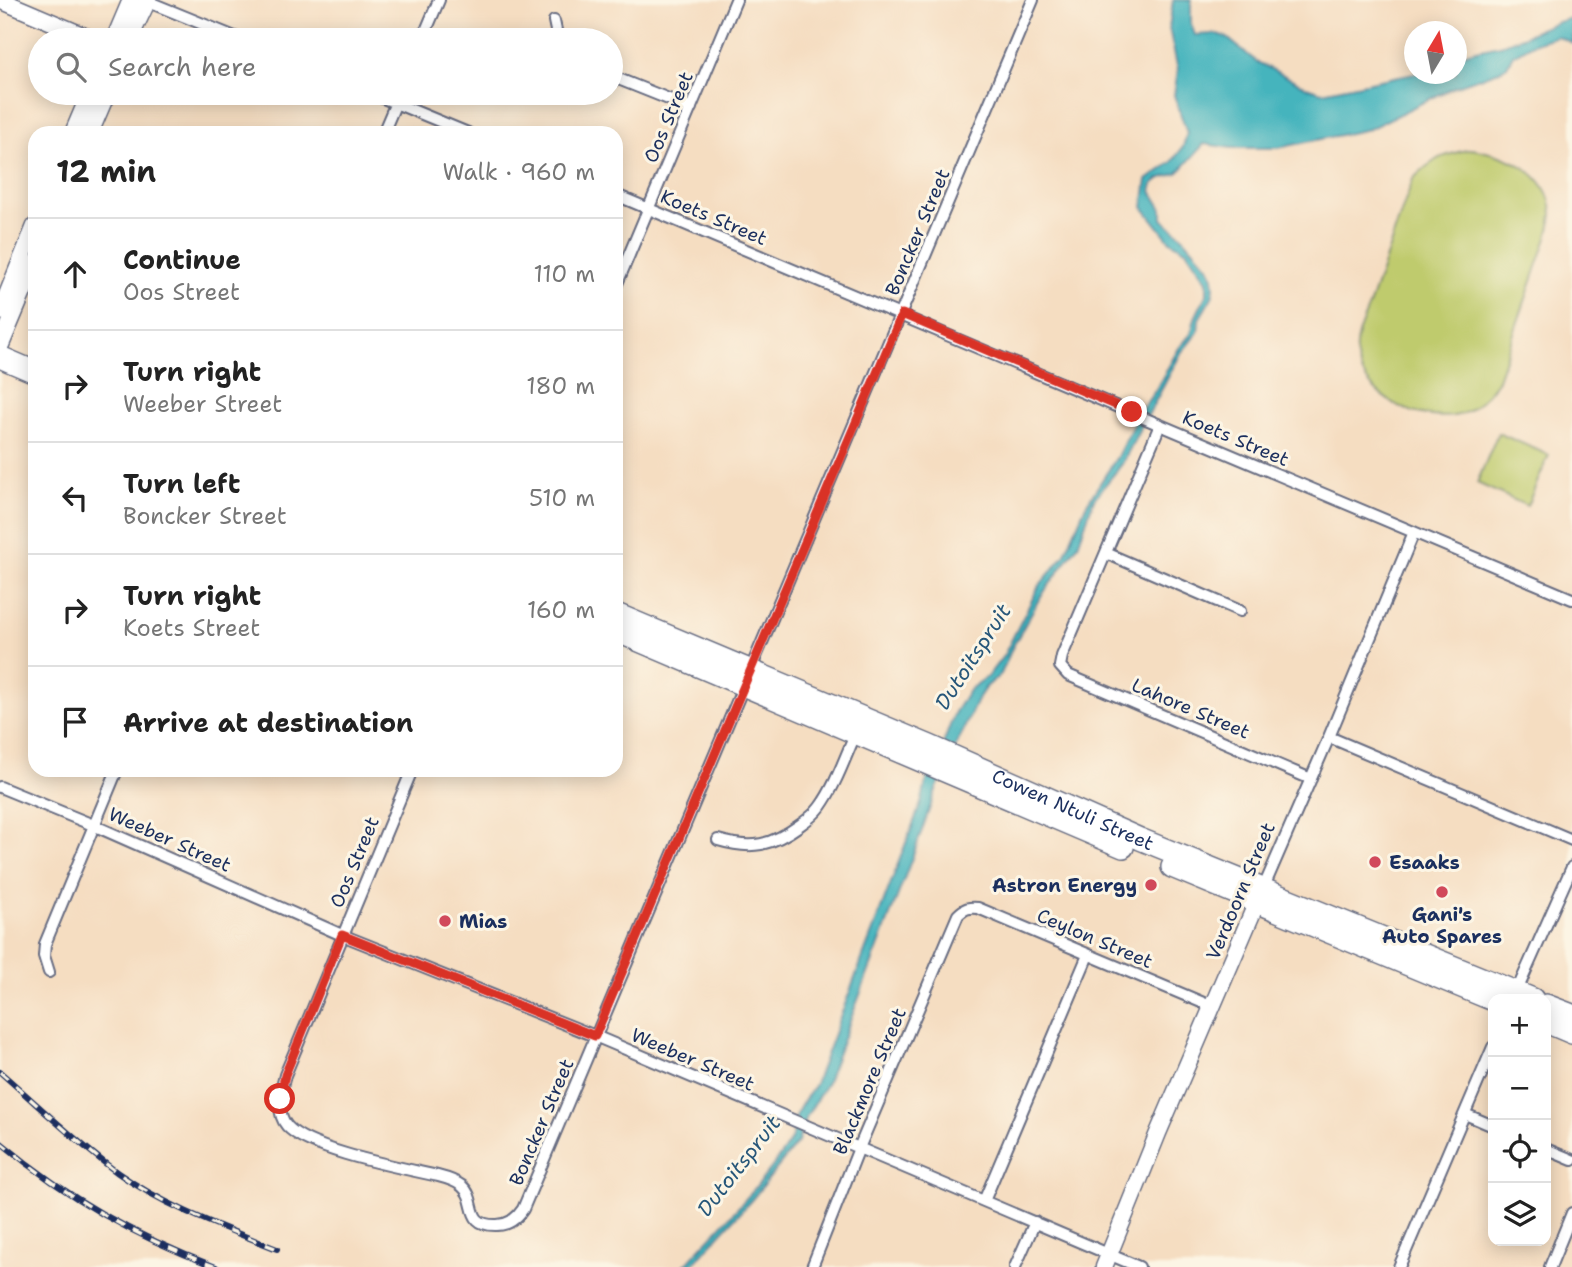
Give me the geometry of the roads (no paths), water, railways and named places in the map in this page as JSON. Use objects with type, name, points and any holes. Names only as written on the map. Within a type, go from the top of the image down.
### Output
[{"type":"highway","points":[[0,357],[28,369]]},
{"type":"highway","points":[[0,373],[28,384]]},
{"type":"highway","name":"Cowen Ntuli Street","points":[[623,617],[748,677],[856,733],[927,754]]},
{"type":"highway","name":"Cowen Ntuli Street","points":[[623,633],[748,677],[1260,896],[1488,998]]},
{"type":"highway","name":"Cowen Ntuli Street","points":[[1260,896],[1513,994]]},
{"type":"highway","points":[[1551,1007],[1572,1016]]},
{"type":"highway","points":[[1551,1024],[1572,1032]]},
{"type":"street","points":[[122,28],[142,0]]},
{"type":"street","points":[[133,28],[142,0]]},
{"type":"street","points":[[142,0],[212,28]]},
{"type":"street","points":[[427,28],[439,0]]},
{"type":"street","name":"Oos Street","points":[[623,269],[736,0]]},
{"type":"street","name":"Boncker Street","points":[[521,1212],[1033,0]]},
{"type":"street","points":[[0,1],[65,28]]},
{"type":"street","points":[[554,21],[555,28]]},
{"type":"street","points":[[623,81],[691,107]]},
{"type":"street","points":[[76,126],[85,105]]},
{"type":"street","points":[[93,126],[102,105]]},
{"type":"street","points":[[386,126],[395,105]]},
{"type":"street","points":[[412,105],[454,126]]},
{"type":"street","name":"Koets Street","points":[[623,198],[1572,600]]},
{"type":"street","points":[[0,312],[28,243]]},
{"type":"street","points":[[0,347],[28,281]]},
{"type":"street","points":[[1155,422],[1106,553],[1240,611]]},
{"type":"street","name":"Verdoorn Street","points":[[1107,1261],[1158,1133],[1414,533]]},
{"type":"street","name":"Lahore Street","points":[[1106,553],[1062,656],[1060,666],[1068,675],[1311,779]]},
{"type":"street","points":[[718,840],[738,845],[765,845],[788,834],[810,817],[819,809],[856,733]]},
{"type":"street","points":[[1329,737],[1572,840]]},
{"type":"street","points":[[49,972],[44,956],[45,944],[114,777]]},
{"type":"street","name":"Oos Street","points":[[409,777],[282,1086],[281,1114],[286,1125],[298,1135],[320,1145],[458,1183],[466,1190],[474,1215],[483,1223],[501,1225],[514,1220],[521,1212]]},
{"type":"street","name":"Weeber Street","points":[[0,787],[342,935],[595,1036],[1035,1222],[1107,1261],[1139,1267]]},
{"type":"street","points":[[1522,994],[1572,866]]},
{"type":"street","name":"Ceylon Street","points":[[963,910],[978,908],[1213,1007]]},
{"type":"street","name":"Blackmore Street","points":[[813,1264],[958,915],[963,910]]},
{"type":"street","points":[[984,1201],[1088,955]]},
{"type":"street","points":[[1399,1267],[1489,1057]]},
{"type":"street","points":[[1465,1114],[1488,1124]]},
{"type":"street","points":[[1551,1151],[1572,1160]]},
{"type":"street","points":[[1550,1267],[1572,1213]]},
{"type":"street","points":[[1015,1267],[1035,1222]]},
{"type":"street","points":[[813,1264],[825,1267]]},
{"type":"water","points":[[1173,0],[1191,0],[1191,24],[1195,35],[1214,34],[1226,37],[1257,62],[1322,92],[1404,75],[1404,84],[1462,84],[1369,129],[1278,148],[1232,148],[1204,144],[1178,173],[1159,179],[1153,184],[1151,191],[1162,209],[1162,219],[1181,235],[1209,267],[1214,288],[1212,297],[1199,319],[1198,332],[1181,353],[1147,417],[1139,413],[1179,348],[1191,334],[1207,293],[1207,281],[1187,251],[1169,240],[1143,207],[1147,180],[1172,162],[1183,147],[1187,133],[1174,95],[1178,70],[1169,28]]},
{"type":"water","points":[[1572,18],[1572,43],[1557,36],[1535,43],[1513,55],[1507,66],[1467,82],[1467,53],[1493,47]]},
{"type":"water","points":[[1135,421],[1143,423],[1122,464],[1094,499],[1078,545],[1039,599],[1001,674],[985,688],[977,700],[936,790],[826,1084],[805,1119],[798,1142],[753,1198],[690,1267],[683,1267],[752,1191],[778,1160],[791,1139],[797,1113],[815,1084],[921,803],[927,780],[955,712],[970,689],[987,677],[1004,655],[1039,586],[1064,556],[1086,505],[1117,457]]},
{"type":"railway","points":[[0,1072],[87,1149],[136,1185],[195,1216],[277,1249]]},
{"type":"railway","points":[[0,1142],[51,1181],[102,1214],[157,1242],[216,1267]]},
{"type":"place","name":"Esaaks","points":[[1375,862]]},
{"type":"place","name":"Astron Energy","points":[[1151,885]]},
{"type":"place","name":"Gani's Auto Spares","points":[[1442,892]]},
{"type":"place","name":"Mias","points":[[445,921]]},
{"type":"water label","name":"Dutoitspruit","points":[[973,657]]},
{"type":"water label","name":"Dutoitspruit","points":[[739,1166]]}]
